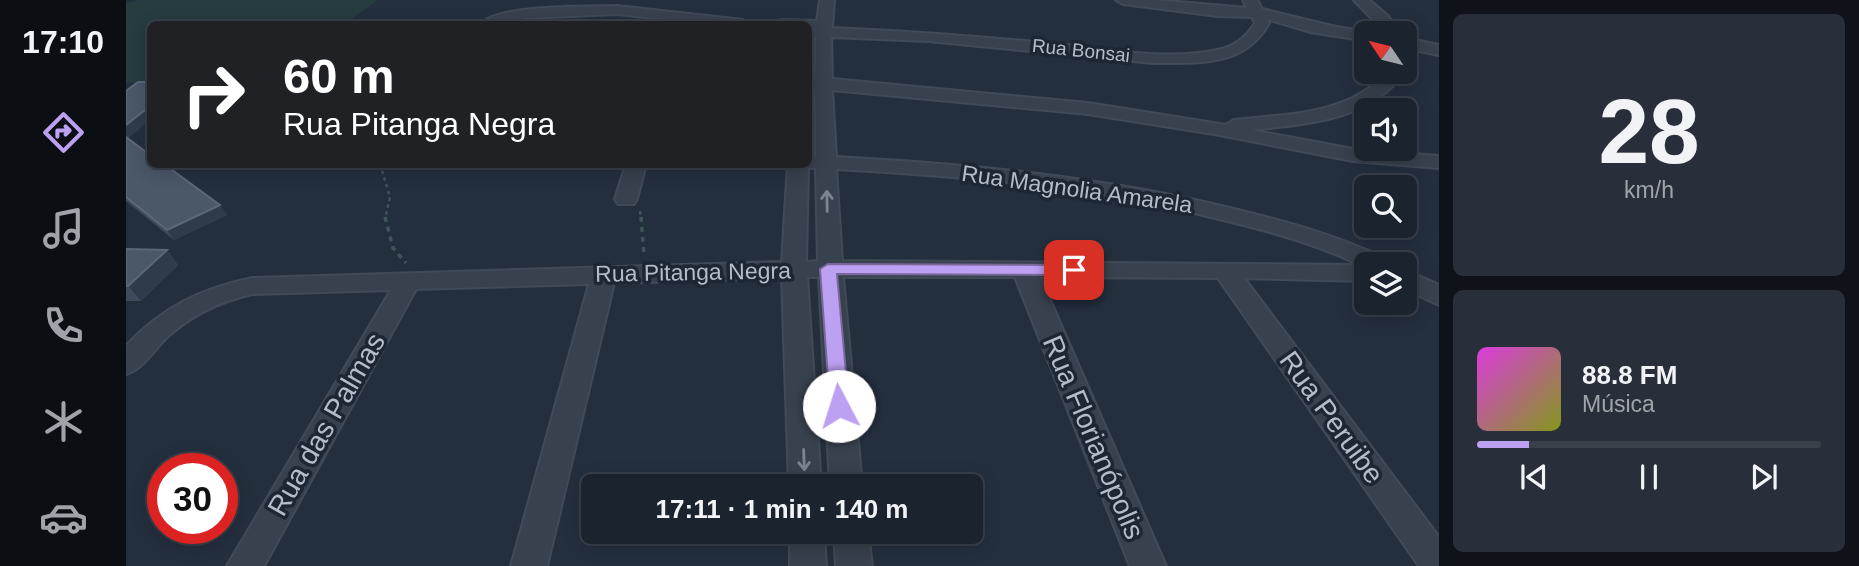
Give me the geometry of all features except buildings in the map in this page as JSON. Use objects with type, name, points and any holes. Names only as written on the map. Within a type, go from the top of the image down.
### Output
[{"type":"street","points":[[827,0],[819,30],[816,89],[817,162],[845,474]]},
{"type":"street","points":[[1123,0],[1354,34]]},
{"type":"street","points":[[1250,0],[1260,18]]},
{"type":"street","points":[[1361,0],[1384,21]]},
{"type":"street","points":[[494,21],[526,14],[620,5],[690,21]]},
{"type":"street","points":[[610,21],[620,5]]},
{"type":"street","name":"Rua Bonsai","points":[[819,30],[1173,58],[1233,51],[1254,38],[1260,18]]},
{"type":"street","points":[[1418,46],[1439,50]]},
{"type":"street","points":[[1216,128],[1315,116],[1339,110],[1380,90],[1385,84]]},
{"type":"street","points":[[816,89],[876,90],[1015,100],[1216,128],[1340,154],[1439,162]]},
{"type":"street","name":"Rua Magnolia Amarela","points":[[817,162],[1029,179],[1167,199],[1319,239],[1354,254]]},
{"type":"street","points":[[626,199],[635,168]]},
{"type":"street","points":[[798,168],[794,270],[804,474]]},
{"type":"street","name":"Rua Pitanga Negra","points":[[126,364],[157,329],[177,313],[226,290],[251,286],[828,269],[1225,270],[1354,274]]},
{"type":"street","name":"Rua Florianópolis","points":[[1024,270],[1148,566]]},
{"type":"street","name":"Rua Peruibe","points":[[1225,270],[1439,565]]},
{"type":"street","points":[[529,566],[604,274]]},
{"type":"street","name":"Rua das Palmas","points":[[245,566],[407,283]]},
{"type":"street","points":[[1417,284],[1439,296]]},
{"type":"street","points":[[799,354],[834,353]]},
{"type":"street","points":[[807,544],[808,566]]},
{"type":"street","points":[[851,544],[854,566]]},
{"type":"path","points":[[381,168],[390,197],[386,216],[387,228],[393,248],[406,263],[407,283]]},
{"type":"path","points":[[626,199],[640,211],[644,257],[651,273]]},
{"type":"green space","points":[[139,0],[378,0],[348,21],[147,21],[147,82],[126,83],[126,3]]},
{"type":"route","points":[[839,406],[828,269],[1074,270]]}]
